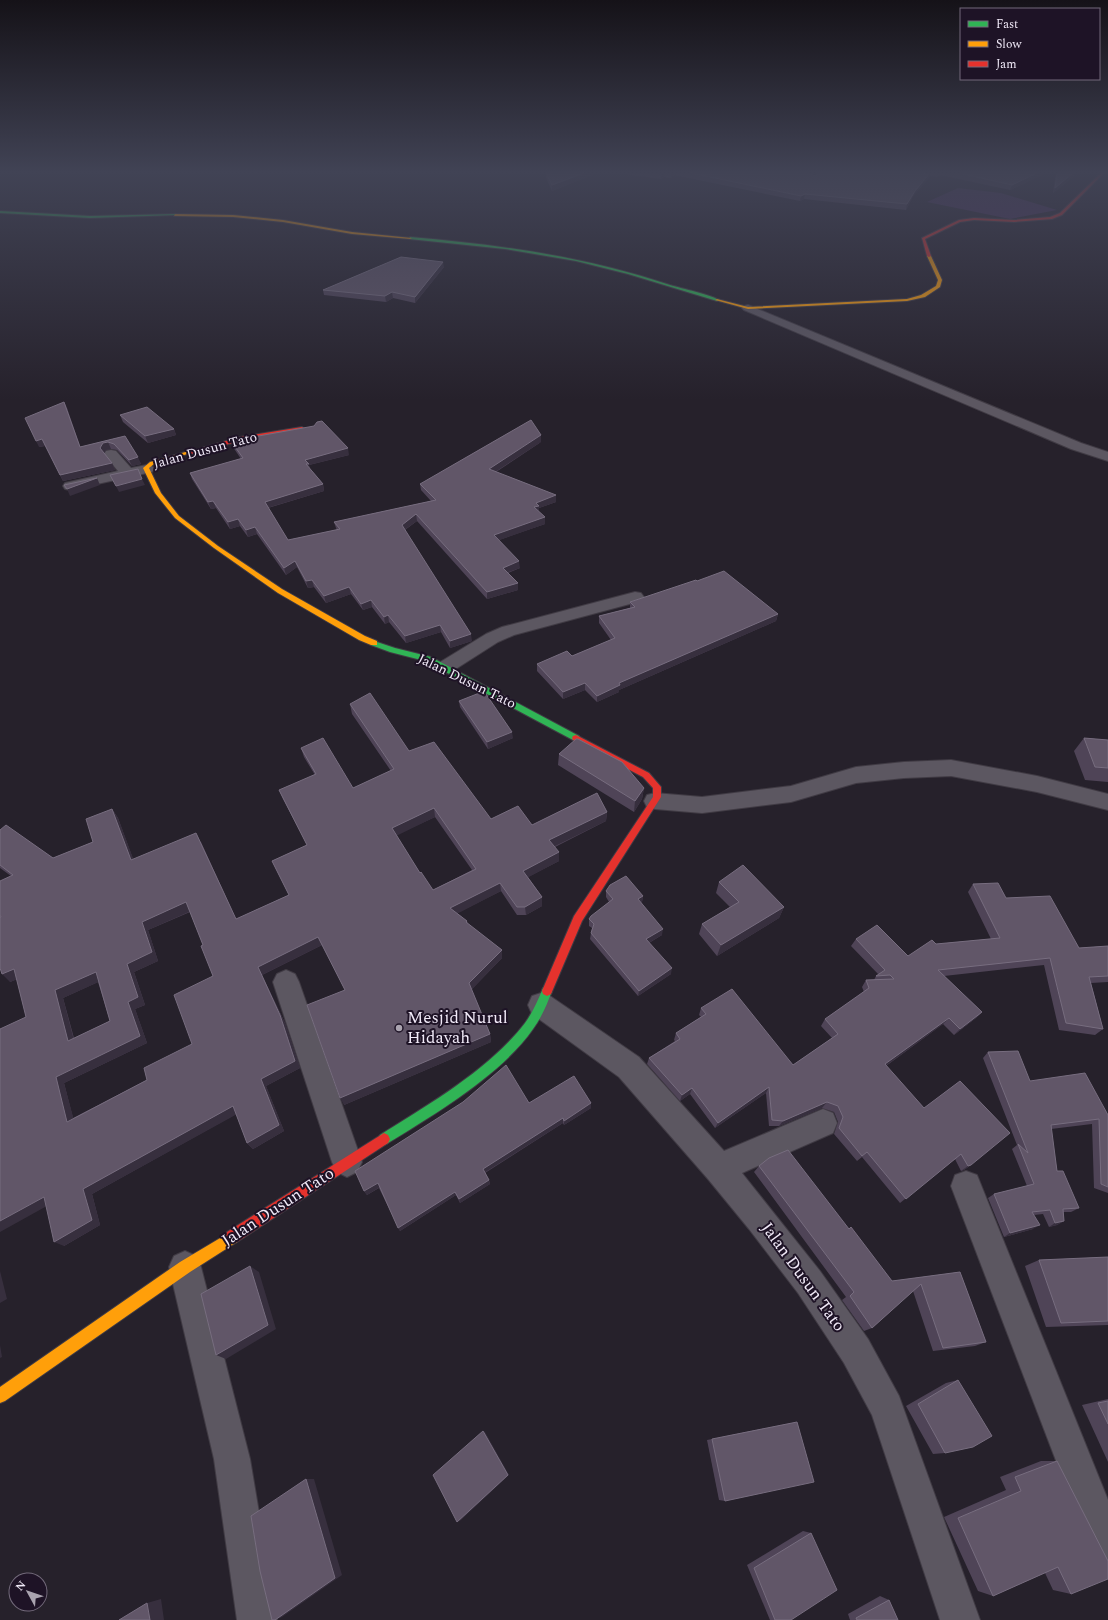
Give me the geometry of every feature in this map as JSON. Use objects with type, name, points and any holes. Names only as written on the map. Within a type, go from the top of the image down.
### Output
[{"type":"street","points":[[508,249],[553,255],[601,265],[648,278],[706,297],[748,308],[1076,446],[1108,457]]},
{"type":"street","points":[[748,308],[907,300],[923,296],[938,287],[940,280],[926,249]]},
{"type":"street","name":"Jalan Dusun Tato","points":[[0,1396],[185,1267],[453,1095],[502,1054],[526,1030],[541,1005],[578,919],[604,876],[622,853],[655,801],[657,794],[656,787],[646,775],[428,659],[393,650],[362,638],[280,592],[216,547],[177,517],[158,493],[147,469],[147,466],[152,464],[228,442],[260,435],[310,428]]},
{"type":"street","points":[[111,454],[128,473]]},
{"type":"street","points":[[68,486],[147,469]]},
{"type":"street","points":[[444,668],[492,638],[508,631],[635,597]]},
{"type":"street","points":[[655,801],[702,805],[791,794],[856,775],[904,770],[951,768],[1037,784],[1108,802]]},
{"type":"street","points":[[286,982],[347,1162]]},
{"type":"street","name":"Jalan Dusun Tato","points":[[541,1005],[629,1067],[682,1124],[719,1168],[809,1282],[856,1351],[886,1408],[960,1620]]},
{"type":"street","points":[[719,1168],[823,1124]]},
{"type":"street","points":[[966,1186],[1108,1548]]},
{"type":"street","points":[[185,1267],[232,1459],[257,1620]]},
{"type":"building","points":[[401,257],[443,262],[415,297],[392,292],[385,296],[323,290]]},
{"type":"building","points":[[64,402],[80,447],[125,436],[138,457],[129,460],[114,444],[108,442],[103,443],[100,448],[112,463],[60,475],[42,439],[36,441],[25,418]]},
{"type":"building","points":[[147,407],[174,429],[145,436],[120,415]]},
{"type":"building","points":[[531,420],[541,435],[489,469],[556,495],[536,503],[539,506],[534,507],[545,517],[494,535],[519,561],[503,568],[518,583],[487,592],[416,514],[402,525],[471,634],[450,641],[440,625],[405,636],[388,615],[384,617],[371,600],[361,604],[349,587],[324,596],[312,580],[306,581],[295,561],[284,568],[255,527],[246,530],[238,519],[228,522],[213,501],[208,502],[190,473],[243,458],[231,441],[314,426],[317,422],[322,421],[348,448],[305,460],[309,464],[306,464],[323,484],[265,502],[288,540],[340,529],[334,522],[436,500],[420,484]]},
{"type":"building","points":[[138,469],[142,479],[116,486],[110,475]]},
{"type":"building","points":[[97,478],[67,489],[64,485]]},
{"type":"building","points":[[724,571],[778,614],[619,683],[620,685],[597,696],[585,683],[563,692],[537,664],[567,651],[572,656],[615,638],[599,616],[635,607],[630,602]]},
{"type":"building","points":[[482,692],[486,694],[512,732],[487,742],[459,701]]},
{"type":"building","points":[[370,693],[409,751],[434,742],[491,819],[518,806],[532,825],[597,793],[607,812],[549,840],[559,852],[523,871],[542,897],[525,907],[517,907],[500,883],[450,908],[502,950],[469,983],[490,1034],[340,1098],[307,1005],[345,990],[318,937],[258,967],[280,1015],[295,1061],[261,1079],[279,1125],[247,1143],[233,1106],[83,1189],[92,1220],[54,1242],[44,1197],[0,1221],[0,1029],[26,1017],[14,969],[2,974],[0,968],[0,881],[13,875],[0,865],[0,830],[6,825],[53,858],[93,842],[86,819],[112,809],[131,860],[196,833],[236,919],[289,895],[272,861],[307,845],[279,790],[316,774],[301,748],[323,738],[353,788],[394,769],[350,704]],"holes":[[[434,808],[476,869],[433,890],[421,872],[420,873],[392,828]],[[186,902],[203,945],[201,946],[213,976],[174,995],[192,1044],[144,1068],[147,1080],[67,1122],[56,1077],[140,1036],[128,1002],[138,997],[127,964],[152,952],[142,922]],[[96,972],[110,1021],[68,1041],[55,990]]]},
{"type":"building","points":[[1084,738],[1108,740],[1108,768],[1095,767]]},
{"type":"building","points":[[576,739],[622,762],[644,788],[635,801],[559,754]]},
{"type":"building","points":[[743,865],[784,907],[721,945],[702,924],[739,902],[719,882]]},
{"type":"building","points":[[626,876],[643,896],[638,899],[663,929],[646,939],[672,968],[639,991],[591,933],[594,924],[589,919],[613,899],[606,891],[610,885]]},
{"type":"building","points":[[998,883],[1006,898],[1050,896],[1079,948],[1108,946],[1108,976],[1089,977],[1103,1029],[1066,1023],[1050,958],[938,970],[982,1012],[960,1029],[949,1018],[885,1064],[924,1108],[960,1081],[1010,1133],[971,1165],[968,1166],[961,1154],[906,1199],[867,1152],[862,1156],[839,1128],[843,1117],[838,1106],[827,1102],[783,1121],[772,1120],[769,1087],[718,1123],[692,1088],[682,1095],[649,1058],[680,1039],[676,1033],[706,1014],[701,1008],[732,989],[793,1065],[838,1034],[825,1019],[869,988],[866,980],[894,979],[890,975],[876,976],[885,970],[856,939],[877,925],[908,956],[932,940],[936,944],[1000,938],[973,884]]},
{"type":"building","points":[[1018,1051],[1030,1081],[1085,1073],[1108,1115],[1108,1187],[1101,1184],[1099,1119],[1051,1125],[1057,1171],[1063,1171],[1079,1208],[1063,1209],[1064,1221],[1055,1223],[1050,1210],[1032,1212],[1040,1225],[1010,1233],[994,1194],[1034,1184],[1018,1144],[1028,1153],[988,1052]]},
{"type":"building","points":[[506,1065],[529,1103],[574,1076],[591,1103],[564,1121],[563,1118],[483,1169],[489,1180],[459,1199],[455,1192],[398,1228],[378,1183],[364,1191],[355,1171],[463,1102]]},
{"type":"building","points":[[788,1150],[849,1229],[851,1227],[892,1281],[960,1272],[986,1342],[943,1348],[921,1284],[872,1328],[850,1296],[854,1292],[759,1166],[769,1158]]},
{"type":"building","points":[[1108,1257],[1108,1321],[1061,1323],[1039,1260]]},
{"type":"building","points":[[250,1266],[268,1325],[216,1355],[201,1294]]},
{"type":"building","points":[[958,1380],[992,1436],[973,1447],[945,1453],[918,1404]]},
{"type":"building","points":[[1108,1401],[1108,1424],[1098,1403]]},
{"type":"building","points":[[797,1422],[814,1482],[725,1501],[712,1439]]},
{"type":"building","points":[[483,1431],[508,1475],[457,1522],[433,1475]]},
{"type":"building","points":[[1057,1461],[1108,1561],[1108,1579],[1071,1594],[1058,1567],[993,1596],[958,1518],[1021,1491],[1015,1477]]},
{"type":"building","points":[[306,1479],[335,1578],[275,1620],[272,1620],[260,1571],[251,1516]]},
{"type":"building","points":[[811,1533],[837,1590],[791,1620],[775,1620],[754,1568]]},
{"type":"building","points":[[889,1600],[898,1620],[857,1620],[856,1618]]},
{"type":"building","points":[[147,1603],[150,1620],[119,1620]]},
{"type":"traffic: fast","points":[[509,249],[553,255],[600,265],[717,300]]},
{"type":"traffic: fast","points":[[374,643],[393,650],[428,659],[576,738]]},
{"type":"traffic: fast","points":[[384,1139],[459,1090],[494,1062],[529,1027],[538,1012],[547,991]]},
{"type":"traffic: slow","points":[[717,300],[748,308],[907,300],[923,296],[938,287],[940,280],[929,256]]},
{"type":"traffic: slow","points":[[191,452],[152,463],[146,468],[158,493],[177,517],[216,547],[280,591],[362,638],[374,643]]},
{"type":"traffic: slow","points":[[0,1396],[185,1267],[232,1237]]},
{"type":"traffic: jam","points":[[926,249],[929,256]]},
{"type":"traffic: jam","points":[[191,452],[240,439],[302,429]]},
{"type":"traffic: jam","points":[[547,991],[578,919],[657,797],[657,787],[646,775],[576,738]]},
{"type":"traffic: jam","points":[[232,1237],[384,1139]]},
{"type":"place","name":"Mesjid Nurul Hidayah","points":[[399,1028]]}]
